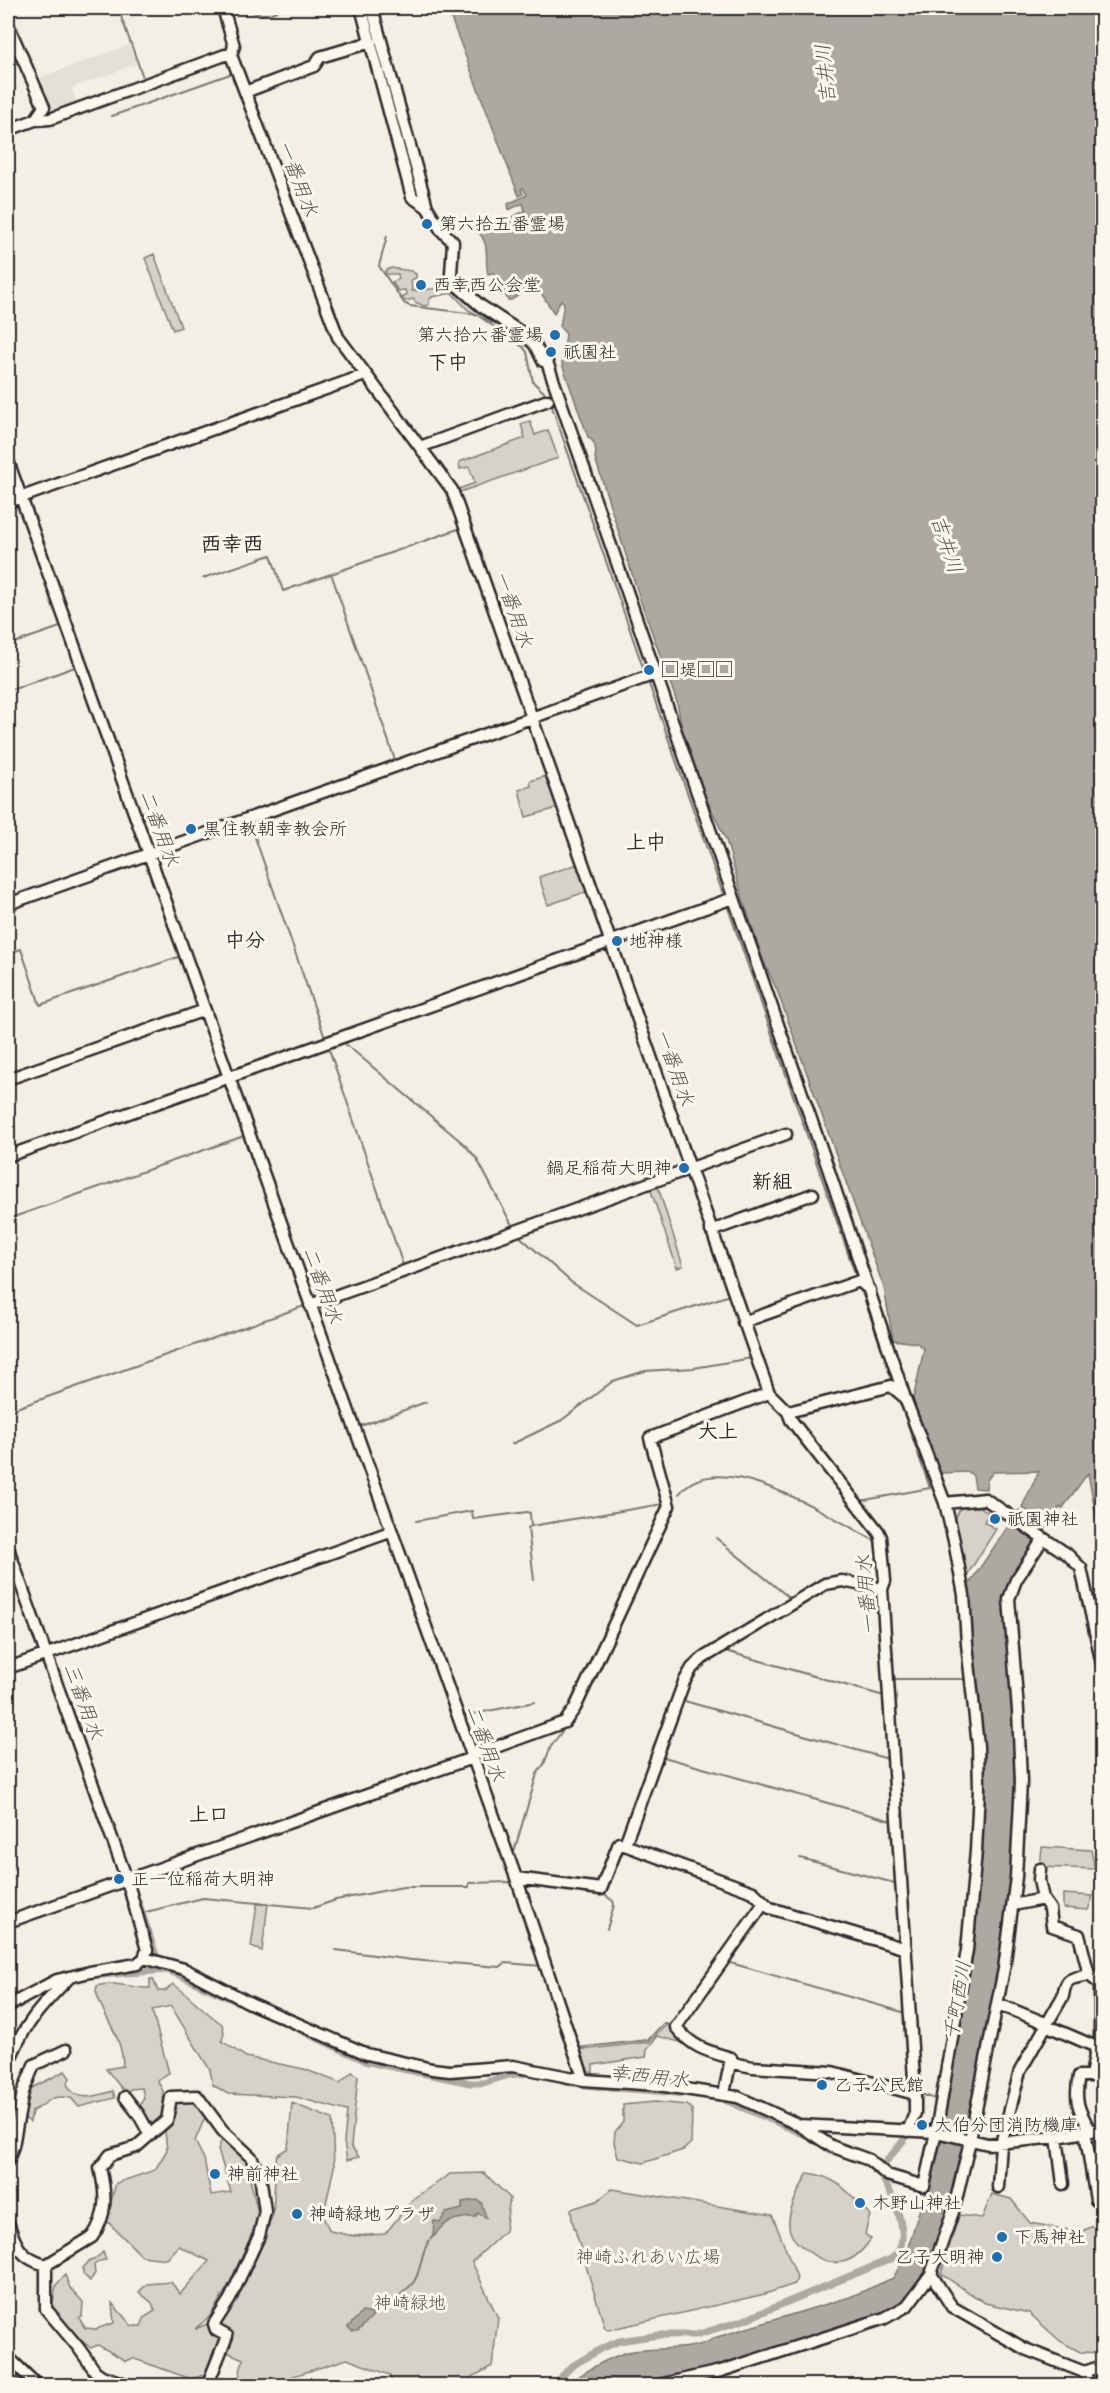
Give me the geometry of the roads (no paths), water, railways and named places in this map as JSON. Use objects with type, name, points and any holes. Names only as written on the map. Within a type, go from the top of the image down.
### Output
[{"type":"street","points":[[224,8],[234,46],[231,55],[247,91],[338,337],[452,490],[534,717],[771,1395],[788,1412],[791,1420],[881,1537],[916,2110],[908,2131]]},
{"type":"street","points":[[364,8],[362,11],[369,42],[412,197],[427,207]]},
{"type":"street","points":[[144,1958],[184,1969],[250,2003],[367,2054],[432,2069],[450,2071],[513,2066],[584,2080],[658,2085],[724,2094],[752,2103],[799,2125],[831,2146],[869,2160],[887,2175],[924,2186],[937,2133],[967,1950],[979,1789],[978,1746],[964,1595],[945,1503],[905,1398],[870,1290],[728,900],[650,676],[547,362],[543,361],[535,345],[525,335],[481,306],[453,282],[451,274],[453,242],[441,230],[427,207],[372,8]]},
{"type":"street","points":[[8,25],[10,38],[44,107],[35,120]]},
{"type":"street","points":[[247,91],[314,66],[320,57],[369,42]]},
{"type":"street","points":[[8,130],[35,120],[50,119],[225,55],[231,55]]},
{"type":"street","points":[[8,502],[365,375]]},
{"type":"street","points":[[421,446],[548,400]]},
{"type":"street","points":[[8,461],[312,1304],[390,1532],[473,1756],[573,2040],[584,2080]]},
{"type":"street","points":[[8,904],[650,676]]},
{"type":"street","points":[[8,1156],[728,900]]},
{"type":"street","points":[[8,1079],[205,1010]]},
{"type":"street","points":[[312,1304],[786,1134]]},
{"type":"street","points":[[713,1231],[813,1194]]},
{"type":"street","points":[[744,1321],[858,1281],[870,1290]]},
{"type":"street","points":[[788,1412],[891,1386],[905,1398]]},
{"type":"street","points":[[8,1923],[565,1722],[575,1708],[669,1506],[650,1438],[771,1395]]},
{"type":"street","points":[[945,1503],[985,1499],[1067,1554],[1081,1568],[1102,1664]]},
{"type":"street","points":[[8,1668],[390,1532]]},
{"type":"street","points":[[654,2385],[721,2371],[885,2318],[907,2306],[931,2274],[954,2209],[998,2004],[1013,1905],[1021,1782],[1009,1599],[1016,1580],[1043,1539]]},
{"type":"street","points":[[8,1548],[48,1653],[127,1880],[147,1950],[144,1958],[137,1964],[71,1976],[45,1985],[8,2006]]},
{"type":"street","points":[[625,1844],[674,1707],[692,1668],[704,1658],[825,1584],[842,1581],[883,1585]]},
{"type":"street","points":[[516,1878],[601,1889],[619,1843],[625,1844],[753,1892],[770,1908],[906,1949]]},
{"type":"street","points":[[1040,1869],[1039,1880],[1043,1899],[1050,1909],[1052,1926],[1079,1935],[1089,1975],[1100,1984],[1100,2045],[1096,2050],[1091,2076],[1079,2076],[1075,2093],[1088,2131],[1096,2200],[1102,2200]]},
{"type":"street","points":[[1013,1905],[1043,1899]]},
{"type":"street","points":[[764,1903],[676,2027],[691,2044],[753,2067],[832,2072],[915,2094]]},
{"type":"street","points":[[998,2187],[1001,2144],[1020,2071],[1063,1996],[1065,1983],[1068,1980],[1089,1975]]},
{"type":"street","points":[[8,2065],[16,2041],[29,2020],[71,1976]]},
{"type":"street","points":[[998,2004],[1094,2046],[1096,2050]]},
{"type":"street","points":[[8,2162],[22,2092],[34,2065],[66,2050]]},
{"type":"street","points":[[724,2094],[732,2061]]},
{"type":"street","points":[[8,2222],[18,2248],[32,2262],[46,2265],[92,2237],[97,2230],[106,2199],[100,2168],[106,2159],[136,2146],[167,2120],[171,2097],[197,2096],[223,2131],[251,2157],[260,2175],[265,2203],[265,2218],[259,2236],[230,2299],[214,2324],[216,2330],[227,2337],[207,2385]]},
{"type":"street","points":[[125,2097],[150,2135]]},
{"type":"street","points":[[799,2125],[937,2133],[988,2144],[1057,2137],[1102,2129]]},
{"type":"street","points":[[1057,2137],[1063,2184]]},
{"type":"street","points":[[46,2265],[46,2309],[96,2371],[102,2376],[132,2385]]},
{"type":"street","points":[[931,2274],[952,2307],[1025,2349],[1084,2373],[1090,2385]]},
{"type":"street","points":[[8,2356],[38,2385]]},
{"type":"street","points":[[1084,2373],[1102,2366]]},
{"type":"street","points":[[95,2385],[102,2376]]},
{"type":"water","name":"吉井川","points":[[447,8],[1102,8],[1102,1549],[1088,1473],[1062,1509],[1060,1507],[1048,1526],[1022,1507],[1039,1471],[993,1472],[987,1480],[986,1489],[975,1488],[973,1476],[969,1472],[940,1473],[913,1400],[924,1349],[917,1343],[893,1340],[884,1288],[777,990],[763,960],[726,840],[702,790],[682,729],[677,702],[641,602],[595,458],[595,446],[588,437],[562,364],[566,334],[560,327],[564,303],[561,300],[554,313],[536,285],[508,300],[494,273],[488,274],[486,247],[478,232],[525,211],[523,203],[509,210],[508,204],[527,195],[523,188],[521,189],[523,194],[519,196]]},
{"type":"water","name":"千町西川","points":[[1019,1510],[1046,1528],[1014,1576],[1007,1613],[1015,1760],[1010,1886],[1000,1962],[967,2134],[948,2211],[928,2268],[912,2294],[899,2306],[882,2315],[725,2364],[636,2385],[566,2386],[596,2366],[628,2352],[696,2346],[714,2338],[850,2297],[893,2278],[905,2257],[926,2189],[980,1847],[967,1587]]},
{"type":"water","points":[[477,2200],[481,2202],[486,2217],[477,2213],[476,2217],[452,2220],[442,2226],[435,2236],[433,2235],[434,2221],[440,2222],[446,2213],[462,2209],[462,2202]]},
{"type":"water","points":[[362,2312],[374,2314],[358,2331],[352,2331],[348,2327]]},
{"type":"water","points":[[8,2363],[30,2385],[8,2385]]},
{"type":"waterway","points":[[118,8],[144,80]]},
{"type":"waterway","points":[[238,8],[265,14],[275,12],[280,8]]},
{"type":"waterway","points":[[112,116],[233,73]]},
{"type":"waterway","points":[[387,236],[379,266],[404,303],[410,306],[476,314],[523,347],[527,352],[533,382],[548,396]]},
{"type":"waterway","points":[[550,401],[645,673]]},
{"type":"waterway","name":"二番用水","points":[[8,450],[13,465]]},
{"type":"waterway","points":[[203,578],[271,555],[283,591],[461,528]]},
{"type":"waterway","points":[[332,576],[396,763]]},
{"type":"waterway","points":[[8,645],[63,626]]},
{"type":"waterway","points":[[8,691],[75,667]]},
{"type":"waterway","points":[[648,681],[724,897]]},
{"type":"waterway","points":[[250,823],[325,1038]]},
{"type":"waterway","points":[[727,905],[857,1279]]},
{"type":"waterway","points":[[8,954],[21,949],[40,1005],[181,956]]},
{"type":"waterway","points":[[342,1041],[465,1145],[477,1159],[514,1229]]},
{"type":"waterway","points":[[328,1046],[404,1268]]},
{"type":"waterway","points":[[8,1219],[244,1136]]},
{"type":"waterway","points":[[517,1234],[571,1282],[637,1325],[727,1296]]},
{"type":"waterway","points":[[860,1287],[885,1358]]},
{"type":"waterway","points":[[8,1411],[307,1305]]},
{"type":"waterway","points":[[512,1444],[562,1420],[613,1381],[645,1371],[694,1368],[752,1358]]},
{"type":"waterway","points":[[860,1501],[930,1488],[899,1399]]},
{"type":"waterway","points":[[358,1427],[426,1402]]},
{"type":"waterway","points":[[679,1494],[697,1480],[720,1476],[747,1480],[776,1490],[833,1517],[875,1541],[880,1579]]},
{"type":"waterway","points":[[531,1526],[663,1504]]},
{"type":"waterway","points":[[416,1521],[472,1511],[473,1519],[530,1513],[531,1526],[528,1528],[534,1580]]},
{"type":"waterway","name":"三番用水","points":[[8,1536],[13,1550]]},
{"type":"waterway","points":[[716,1538],[792,1600]]},
{"type":"waterway","points":[[722,1650],[884,1696]]},
{"type":"waterway","points":[[891,1679],[966,1679]]},
{"type":"waterway","points":[[681,1700],[888,1759]]},
{"type":"waterway","points":[[462,1716],[535,1702]]},
{"type":"waterway","points":[[513,1855],[537,1774],[551,1746],[566,1726]]},
{"type":"waterway","points":[[660,1756],[892,1821]]},
{"type":"waterway","points":[[800,1858],[898,1884]]},
{"type":"waterway","points":[[142,1913],[203,1898],[313,1908],[336,1900],[403,1887],[469,1887],[469,1883],[512,1882]]},
{"type":"waterway","points":[[602,1893],[613,1901],[614,1905],[607,1929]]},
{"type":"waterway","name":"三番用水","points":[[138,1901],[158,1961]]},
{"type":"waterway","points":[[336,1950],[412,1960],[500,1967],[505,1963],[543,1966]]},
{"type":"waterway","points":[[727,1962],[906,2013]]},
{"type":"waterway","name":"幸西用水","points":[[101,1975],[168,1970],[238,2002]]},
{"type":"waterway","points":[[577,2048],[648,2040],[664,2023],[673,2027]]},
{"type":"waterway","name":"幸西用水","points":[[289,2025],[368,2062],[470,2083],[483,2083],[509,2075],[527,2073]]},
{"type":"waterway","name":"幸西用水","points":[[564,2081],[681,2094]]},
{"type":"waterway","points":[[918,2093],[935,2099]]},
{"type":"waterway","name":"幸西用水","points":[[725,2100],[808,2136]]},
{"type":"waterway","name":"一番用水","points":[[885,2163],[908,2135]]},
{"type":"waterway","name":"幸西用水","points":[[552,2386],[572,2366],[619,2341],[659,2335],[696,2335],[744,2320],[891,2259],[898,2251],[902,2240],[902,2229],[895,2203],[878,2171]]},
{"type":"waterway","points":[[374,2314],[397,2298],[413,2282],[424,2250],[434,2235]]},
{"type":"place","name":"第六拾五番霊場","points":[[427,224]]},
{"type":"place","name":"西幸西公会堂","points":[[421,285]]},
{"type":"place","name":"第六拾六番霊場","points":[[555,335]]},
{"type":"place","name":"祇園社","points":[[551,352]]},
{"type":"place","name":"□堤□□","points":[[649,670]]},
{"type":"place","name":"黒住教朝幸教会所","points":[[191,829]]},
{"type":"place","name":"地神様","points":[[617,941]]},
{"type":"place","name":"鍋足稲荷大明神","points":[[684,1168]]},
{"type":"place","name":"祇園神社","points":[[995,1519]]},
{"type":"place","name":"正一位稲荷大明神","points":[[119,1879]]},
{"type":"place","name":"乙子公民館","points":[[822,2085]]},
{"type":"place","name":"大伯分団消防機庫","points":[[922,2125]]},
{"type":"place","name":"神前神社","points":[[215,2174]]},
{"type":"place","name":"木野山神社","points":[[860,2203]]},
{"type":"place","name":"神崎緑地プラザ","points":[[297,2214]]},
{"type":"place","name":"下馬神社","points":[[1002,2237]]},
{"type":"place","name":"乙子大明神","points":[[997,2257]]},
{"type":"district","name":"下中","points":[[448,362]]},
{"type":"district","name":"西幸西","points":[[232,544]]},
{"type":"district","name":"上中","points":[[646,842]]},
{"type":"district","name":"中分","points":[[245,940]]},
{"type":"district","name":"新組","points":[[772,1181]]},
{"type":"district","name":"大上","points":[[718,1431]]},
{"type":"district","name":"上口","points":[[209,1814]]},
{"type":"park label","name":"神崎ふれあい広場","points":[[648,2257]]},
{"type":"park label","name":"神崎緑地","points":[[410,2303]]}]
